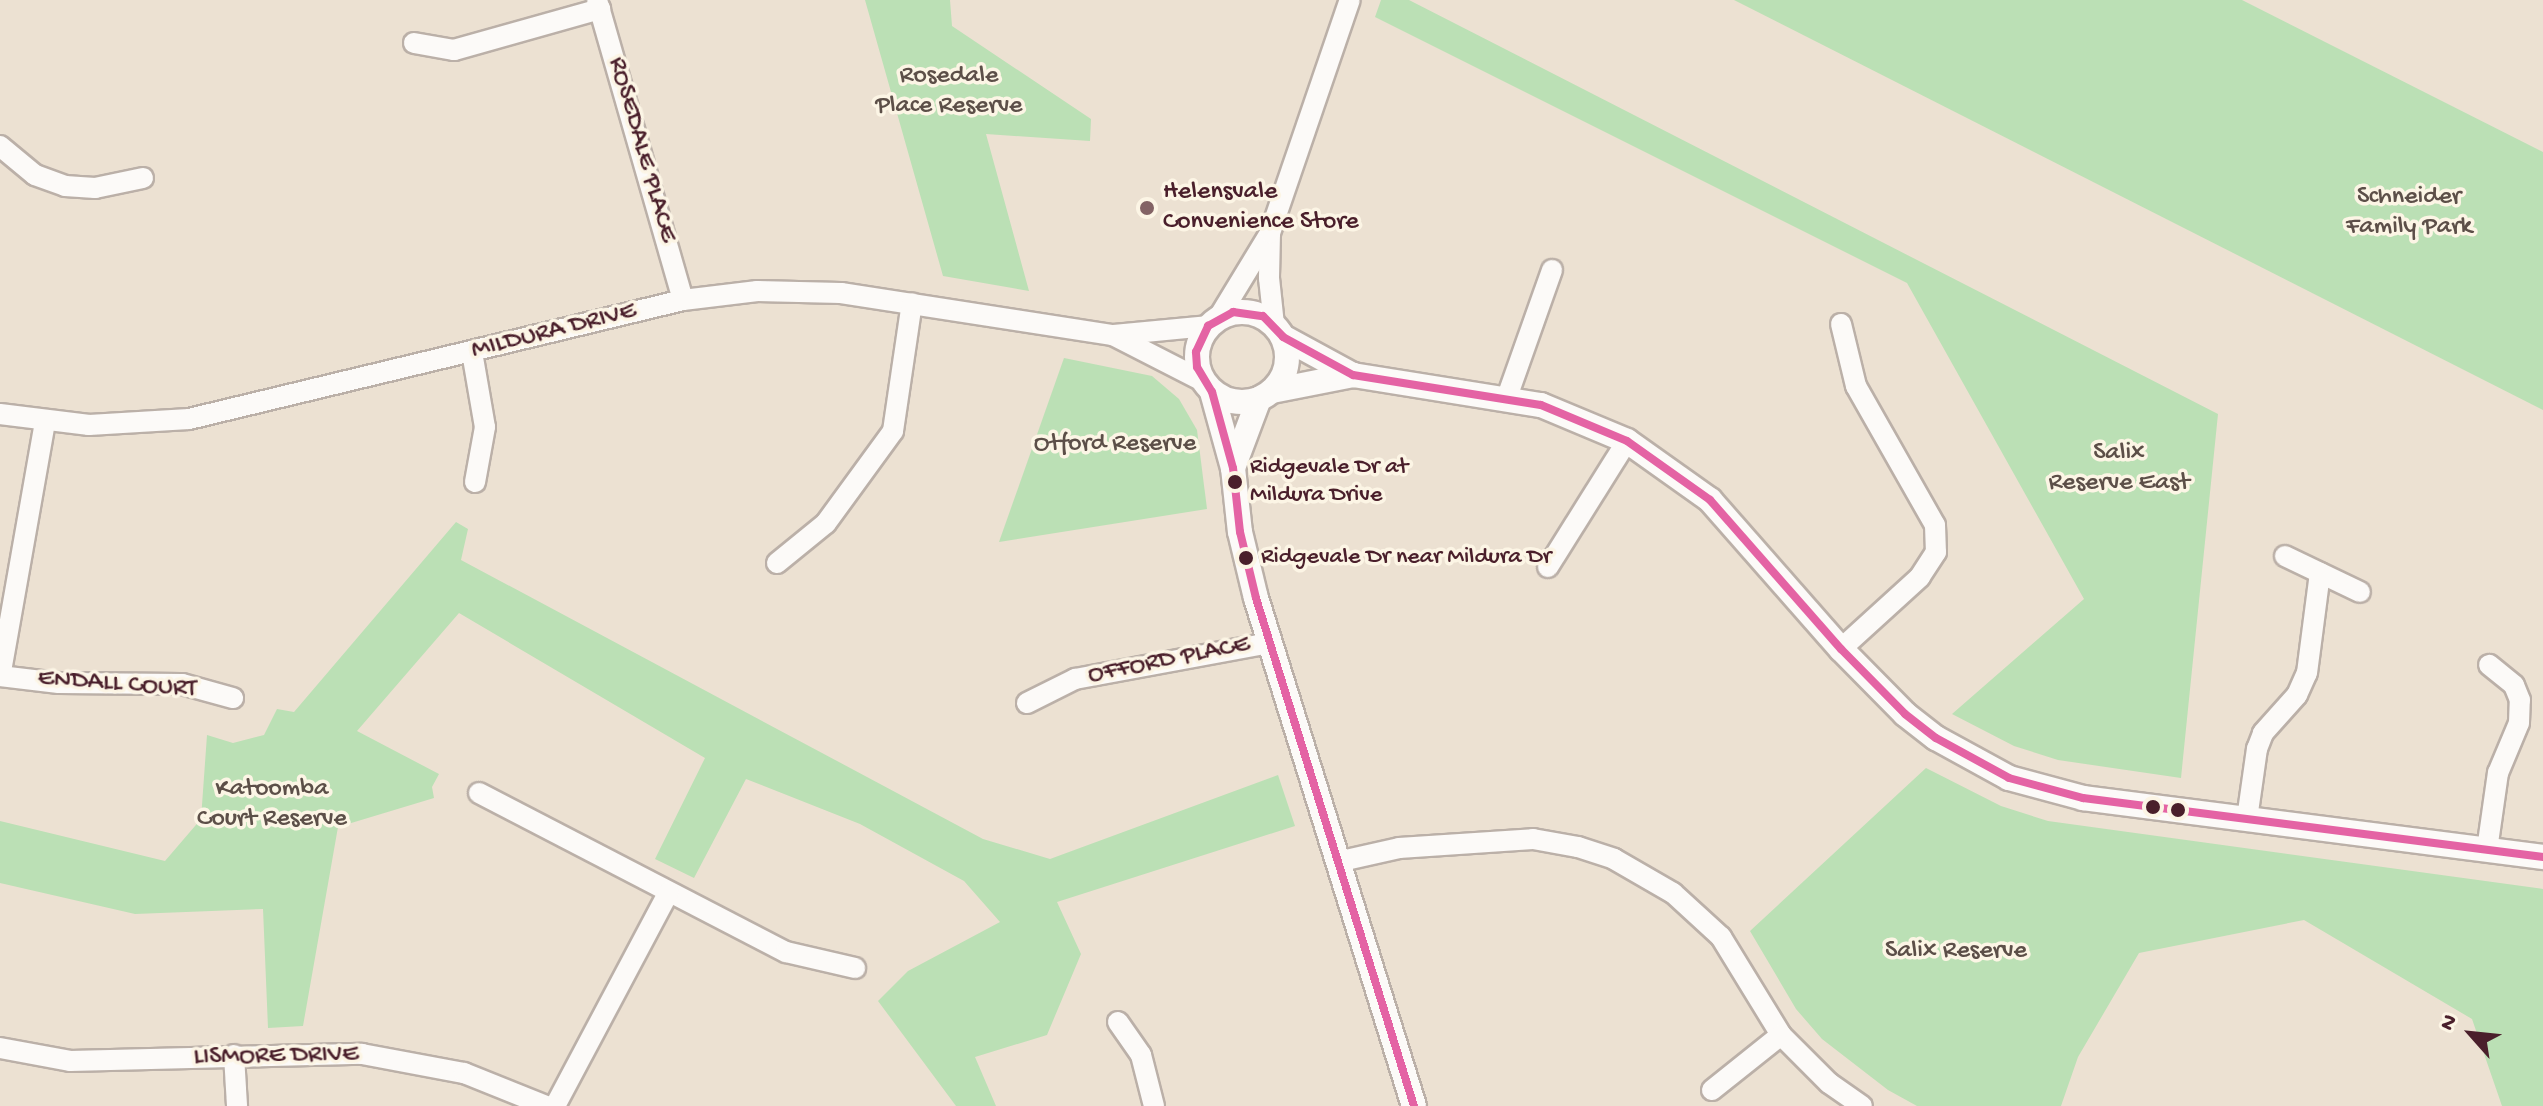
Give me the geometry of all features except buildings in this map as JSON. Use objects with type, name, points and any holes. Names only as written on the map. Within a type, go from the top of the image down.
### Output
[{"type":"street","points":[[1350,0],[1270,233],[1196,352],[1233,468],[1248,568],[1269,643],[1414,1106]]},
{"type":"street","points":[[414,43],[454,50],[598,5]]},
{"type":"street","name":"ROSEDALE PLACE","points":[[598,5],[683,300]]},
{"type":"street","points":[[0,146],[35,175],[65,186],[95,188],[143,178]]},
{"type":"street","points":[[1233,468],[1266,395],[1286,366],[1279,331],[1270,233]]},
{"type":"street","points":[[1506,400],[1552,270]]},
{"type":"street","name":"MILDURA DRIVE","points":[[0,414],[45,422],[121,425],[189,419],[683,300],[757,291],[797,290],[912,303],[1113,335],[1213,321]]},
{"type":"street","points":[[777,563],[826,523],[893,431],[912,303]]},
{"type":"street","points":[[1213,321],[1248,311],[1353,375],[1541,405],[1627,441],[1670,468],[1710,500],[1841,649],[1905,714],[1936,738],[2009,778],[2083,798],[2543,857]]},
{"type":"street","points":[[1841,324],[1856,386],[1935,525],[1936,552],[1920,577],[1841,649]]},
{"type":"street","name":"MILDURA DRIVE","points":[[1113,335],[1207,386]]},
{"type":"street","points":[[472,352],[485,427],[475,482]]},
{"type":"street","points":[[1207,386],[1235,402],[1353,375]]},
{"type":"street","points":[[0,676],[45,422]]},
{"type":"street","points":[[1548,567],[1627,441]]},
{"type":"street","points":[[2285,556],[2360,592]]},
{"type":"street","points":[[2247,819],[2257,749],[2263,733],[2297,695],[2307,673],[2320,573]]},
{"type":"street","name":"OFFORD PLACE","points":[[1027,703],[1075,679],[1269,643]]},
{"type":"street","points":[[2487,850],[2498,773],[2519,723],[2520,700],[2514,685],[2489,665]]},
{"type":"street","name":"ENDALL COURT","points":[[0,676],[59,683],[182,684],[233,698]]},
{"type":"street","points":[[479,793],[786,952],[855,968]]},
{"type":"street","points":[[1337,862],[1399,848],[1533,839],[1578,847],[1614,859],[1673,893],[1721,937],[1781,1035],[1829,1083],[1862,1106]]},
{"type":"street","points":[[555,1106],[669,892]]},
{"type":"street","points":[[1118,1022],[1141,1055],[1154,1106]]},
{"type":"street","points":[[1712,1090],[1781,1035]]},
{"type":"street","name":"LISMORE DRIVE","points":[[0,1048],[70,1061],[142,1062],[234,1055],[362,1054],[414,1061],[497,1084],[546,1106]]},
{"type":"street","points":[[234,1055],[237,1106]]},
{"type":"green space","name":"Rosedale Place Reserve","points":[[865,0],[950,0],[952,26],[1091,119],[1090,141],[986,134],[1029,291],[943,276]]},
{"type":"green space","name":"Salix Reserve East","points":[[1381,0],[1409,0],[2218,414],[2181,778],[2058,760],[2014,746],[1952,714],[2084,599],[1907,283],[1375,17]]},
{"type":"green space","name":"Schneider Family Park","points":[[1734,0],[2242,0],[2543,152],[2543,410]]},
{"type":"green space","name":"Otford Reserve","points":[[1064,358],[1152,376],[1179,399],[1197,430],[1207,509],[999,542]]},
{"type":"green space","name":"Katoomba Court Reserve","points":[[456,522],[468,529],[461,560],[983,839],[1050,859],[1278,775],[1295,826],[1057,902],[1081,954],[1047,1035],[975,1057],[996,1106],[956,1106],[878,1001],[908,971],[1000,922],[964,881],[860,824],[746,779],[694,878],[655,859],[705,758],[459,613],[357,731],[439,774],[432,787],[434,798],[338,827],[303,1026],[268,1028],[263,909],[135,914],[0,883],[0,821],[165,861],[201,819],[207,735],[233,743],[264,735],[277,709],[294,712]]},
{"type":"green space","name":"Salix Reserve","points":[[1926,768],[2001,806],[2048,821],[2543,889],[2543,1106],[2502,1106],[2472,1019],[2304,920],[2139,953],[2078,1057],[2061,1106],[1917,1106],[1888,1090],[1822,1039],[1796,1009],[1750,931]]},
{"type":"transit line","points":[[1414,1106],[1256,598],[1240,532],[1233,468],[1212,392],[1197,367],[1196,352],[1208,326],[1233,312],[1263,316],[1283,337],[1353,375],[1541,405],[1627,441],[1710,500],[1841,649],[1905,714],[1936,738],[2009,778],[2083,798],[2543,857]]},
{"type":"place","name":"Helensvale Convenience Store","points":[[1147,208]]},
{"type":"place","name":"Ridgevale Dr at Mildura Drive","points":[[1235,482]]},
{"type":"place","name":"Ridgevale Dr near Mildura Dr","points":[[1246,558]]}]
